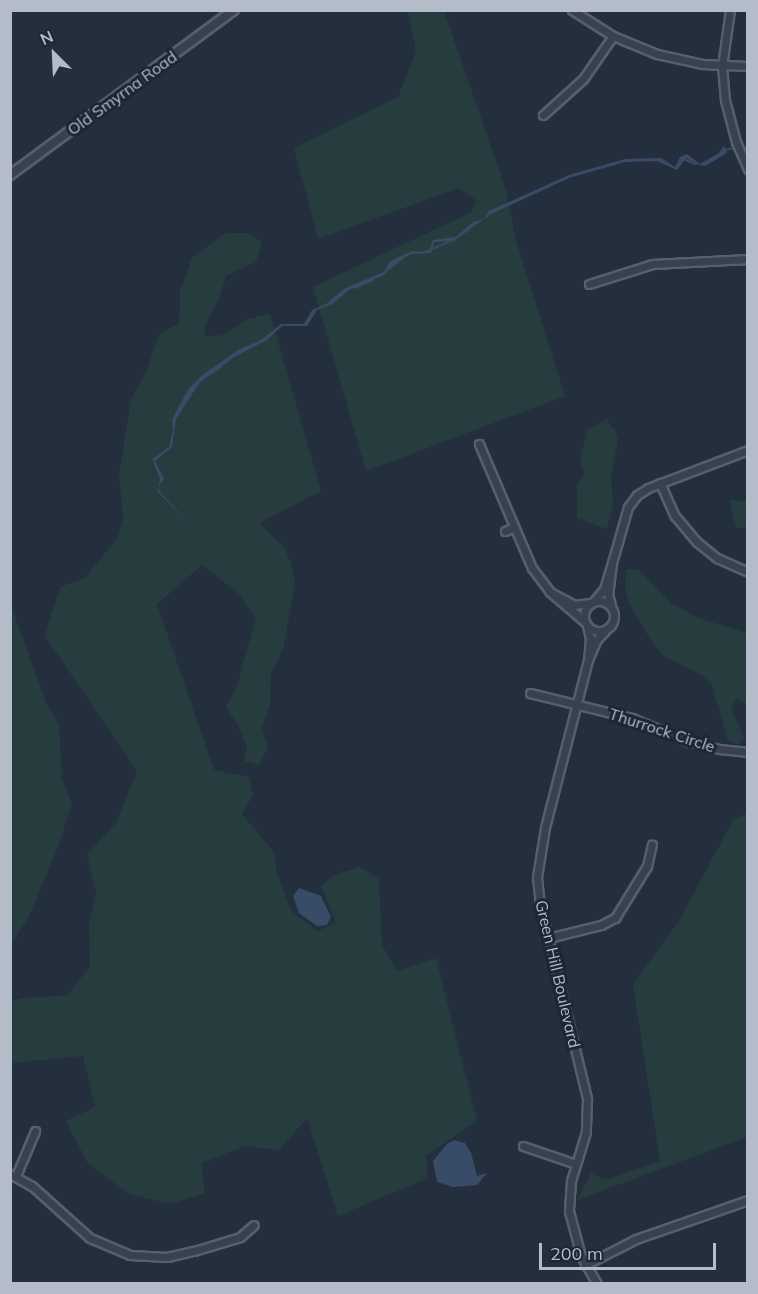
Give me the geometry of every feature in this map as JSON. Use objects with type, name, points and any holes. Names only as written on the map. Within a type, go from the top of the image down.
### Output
[{"type":"street","name":"Old Smyrna Road","points":[[10,175],[234,10]]},
{"type":"street","points":[[572,10],[613,36],[672,58],[722,66],[747,66]]},
{"type":"street","points":[[730,10],[722,66],[729,117],[747,169]]},
{"type":"street","points":[[543,115],[583,79],[613,36]]},
{"type":"street","points":[[589,284],[660,263],[716,263],[747,259]]},
{"type":"street","points":[[478,444],[536,576],[549,592],[562,604],[579,614],[595,631],[608,628],[614,619],[608,592],[612,563]]},
{"type":"street","points":[[585,623],[584,611],[604,589],[629,503],[641,492],[660,483],[747,450]]},
{"type":"street","points":[[660,483],[675,516],[697,542],[717,558],[747,572]]},
{"type":"street","points":[[505,531],[514,527]]},
{"type":"street","points":[[549,592],[572,604],[603,601],[612,607]]},
{"type":"street","name":"Green Hill Boulevard","points":[[585,623],[590,638],[588,660],[538,862],[538,896],[587,1099],[586,1132],[569,1187],[569,1211],[585,1265],[597,1284]]},
{"type":"street","name":"Green Hill Boulevard","points":[[588,660],[597,639],[608,628]]},
{"type":"street","name":"Thurrock Circle","points":[[530,693],[636,720],[677,738],[720,749],[747,752]]},
{"type":"street","points":[[548,938],[612,921],[647,866],[652,845]]},
{"type":"street","points":[[35,1131],[14,1175],[32,1186],[90,1238],[130,1255],[167,1257],[240,1237],[254,1225]]},
{"type":"street","points":[[523,1146],[576,1164]]},
{"type":"street","points":[[585,1265],[636,1239],[747,1200]]},
{"type":"green space","points":[[408,11],[444,11],[506,190],[516,241],[565,396],[366,471],[313,287],[472,212],[476,200],[459,188],[318,239],[294,148],[398,97],[416,51]]},
{"type":"green space","points":[[225,233],[248,233],[262,242],[256,262],[226,276],[219,298],[205,325],[205,337],[223,335],[248,319],[270,314],[321,491],[259,523],[284,547],[291,563],[295,582],[284,646],[271,674],[270,705],[262,728],[268,748],[259,765],[244,761],[247,748],[239,727],[226,707],[236,689],[256,618],[239,594],[202,565],[157,604],[214,770],[249,777],[253,795],[242,814],[274,852],[276,871],[291,911],[317,931],[336,923],[321,886],[336,874],[360,867],[379,879],[382,945],[397,971],[436,958],[477,1121],[426,1156],[428,1178],[338,1216],[307,1118],[279,1150],[245,1146],[201,1163],[205,1193],[170,1204],[129,1194],[87,1162],[66,1121],[95,1107],[83,1056],[11,1063],[11,1001],[28,997],[67,996],[90,966],[89,923],[96,892],[87,854],[116,823],[137,771],[45,636],[60,587],[85,578],[118,537],[123,518],[119,475],[131,400],[147,369],[160,333],[179,324],[180,292],[192,258]]},
{"type":"green space","points":[[607,419],[612,428],[615,428],[618,439],[611,476],[613,502],[607,529],[577,518],[577,487],[584,473],[580,460],[587,430]]},
{"type":"green space","points":[[729,500],[747,501],[747,527],[736,528]]},
{"type":"green space","points":[[626,569],[639,570],[672,604],[698,618],[747,633],[747,704],[737,698],[731,708],[744,738],[738,744],[728,741],[712,685],[702,675],[664,656],[650,639],[630,605],[625,588]]},
{"type":"green space","points":[[11,606],[47,705],[59,724],[62,779],[72,804],[58,847],[29,916],[11,945]]},
{"type":"green space","points":[[747,813],[747,1137],[577,1200],[591,1173],[605,1180],[660,1161],[633,985],[679,921],[733,820]]},
{"type":"water","points":[[724,146],[727,152],[705,166],[696,164],[686,158],[677,170],[657,161],[625,162],[569,178],[491,214],[454,241],[434,242],[431,253],[411,254],[393,264],[384,275],[349,290],[332,304],[317,310],[307,326],[282,326],[267,340],[236,356],[200,382],[176,419],[172,447],[155,461],[164,479],[158,487],[160,479],[152,459],[169,447],[173,430],[172,419],[188,390],[201,376],[238,350],[261,340],[281,324],[304,324],[312,310],[326,304],[345,288],[384,272],[390,261],[412,251],[429,252],[433,240],[456,237],[473,222],[484,219],[489,211],[569,175],[625,159],[661,158],[675,167],[680,157],[687,154],[700,164],[719,153]]},
{"type":"water","points":[[158,487],[160,492],[192,527],[157,491]]},
{"type":"water","points":[[299,888],[321,896],[331,917],[327,925],[317,926],[299,913],[293,896]]},
{"type":"water","points":[[454,1140],[465,1143],[471,1153],[477,1176],[487,1173],[477,1185],[453,1187],[437,1182],[433,1161],[447,1144]]},
{"type":"waterway","points":[[742,148],[748,147]]},
{"type":"waterway","points":[[725,150],[734,148]]},
{"type":"waterway","points":[[684,159],[695,164]]},
{"type":"waterway","points":[[423,253],[449,242]]},
{"type":"waterway","points":[[389,269],[402,259]]},
{"type":"waterway","points":[[355,288],[373,280]]},
{"type":"waterway","points":[[212,373],[221,367]]}]
